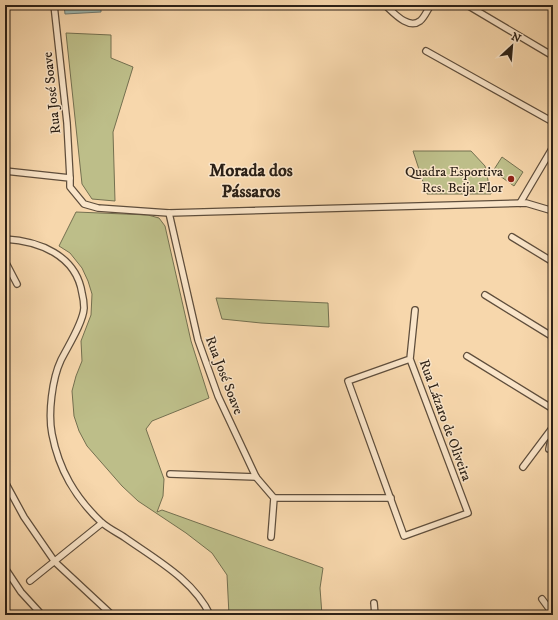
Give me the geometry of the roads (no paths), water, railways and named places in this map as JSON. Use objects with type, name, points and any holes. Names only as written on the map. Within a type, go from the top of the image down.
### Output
[{"type":"street","name":"Rua José Soave","points":[[54,5],[67,124],[70,187],[84,204],[98,208],[169,213],[520,203],[526,203],[553,211]]},
{"type":"street","points":[[385,5],[408,23],[419,22],[431,5]]},
{"type":"street","points":[[467,5],[553,56]]},
{"type":"street","points":[[426,51],[553,122]]},
{"type":"street","points":[[520,203],[553,147]]},
{"type":"street","points":[[5,171],[70,178]]},
{"type":"street","name":"Rua José Soave","points":[[169,213],[198,340],[218,396],[256,477],[274,498]]},
{"type":"street","points":[[512,237],[553,262]]},
{"type":"street","points":[[5,239],[33,242],[56,253],[70,265],[80,284],[84,308],[79,325],[60,362],[51,396],[52,433],[61,465],[75,494],[102,523],[161,563],[180,578],[205,604],[210,615]]},
{"type":"street","points":[[5,261],[17,284]]},
{"type":"street","points":[[485,295],[553,337]]},
{"type":"street","name":"Rua Lázaro de Oliveira","points":[[391,498],[404,536],[468,513],[410,359],[414,310]]},
{"type":"street","points":[[467,356],[553,410]]},
{"type":"street","points":[[271,537],[274,498],[391,498],[348,381],[410,359]]},
{"type":"street","points":[[524,467],[553,427]]},
{"type":"street","points":[[549,449],[553,430]]},
{"type":"street","points":[[170,474],[256,477]]},
{"type":"street","points":[[5,482],[24,517],[55,562],[112,615]]},
{"type":"street","points":[[30,581],[102,523]]},
{"type":"street","points":[[5,568],[21,592],[42,615]]},
{"type":"street","points":[[542,599],[553,614]]},
{"type":"street","points":[[374,603],[374,615]]},
{"type":"water","points":[[64,5],[101,5],[101,12],[65,14]]},
{"type":"place","name":"Quadra Esportiva Res. Beija Flor","points":[[511,179]]},
{"type":"district","name":"Morada dos Pássaros","points":[[251,180]]}]
